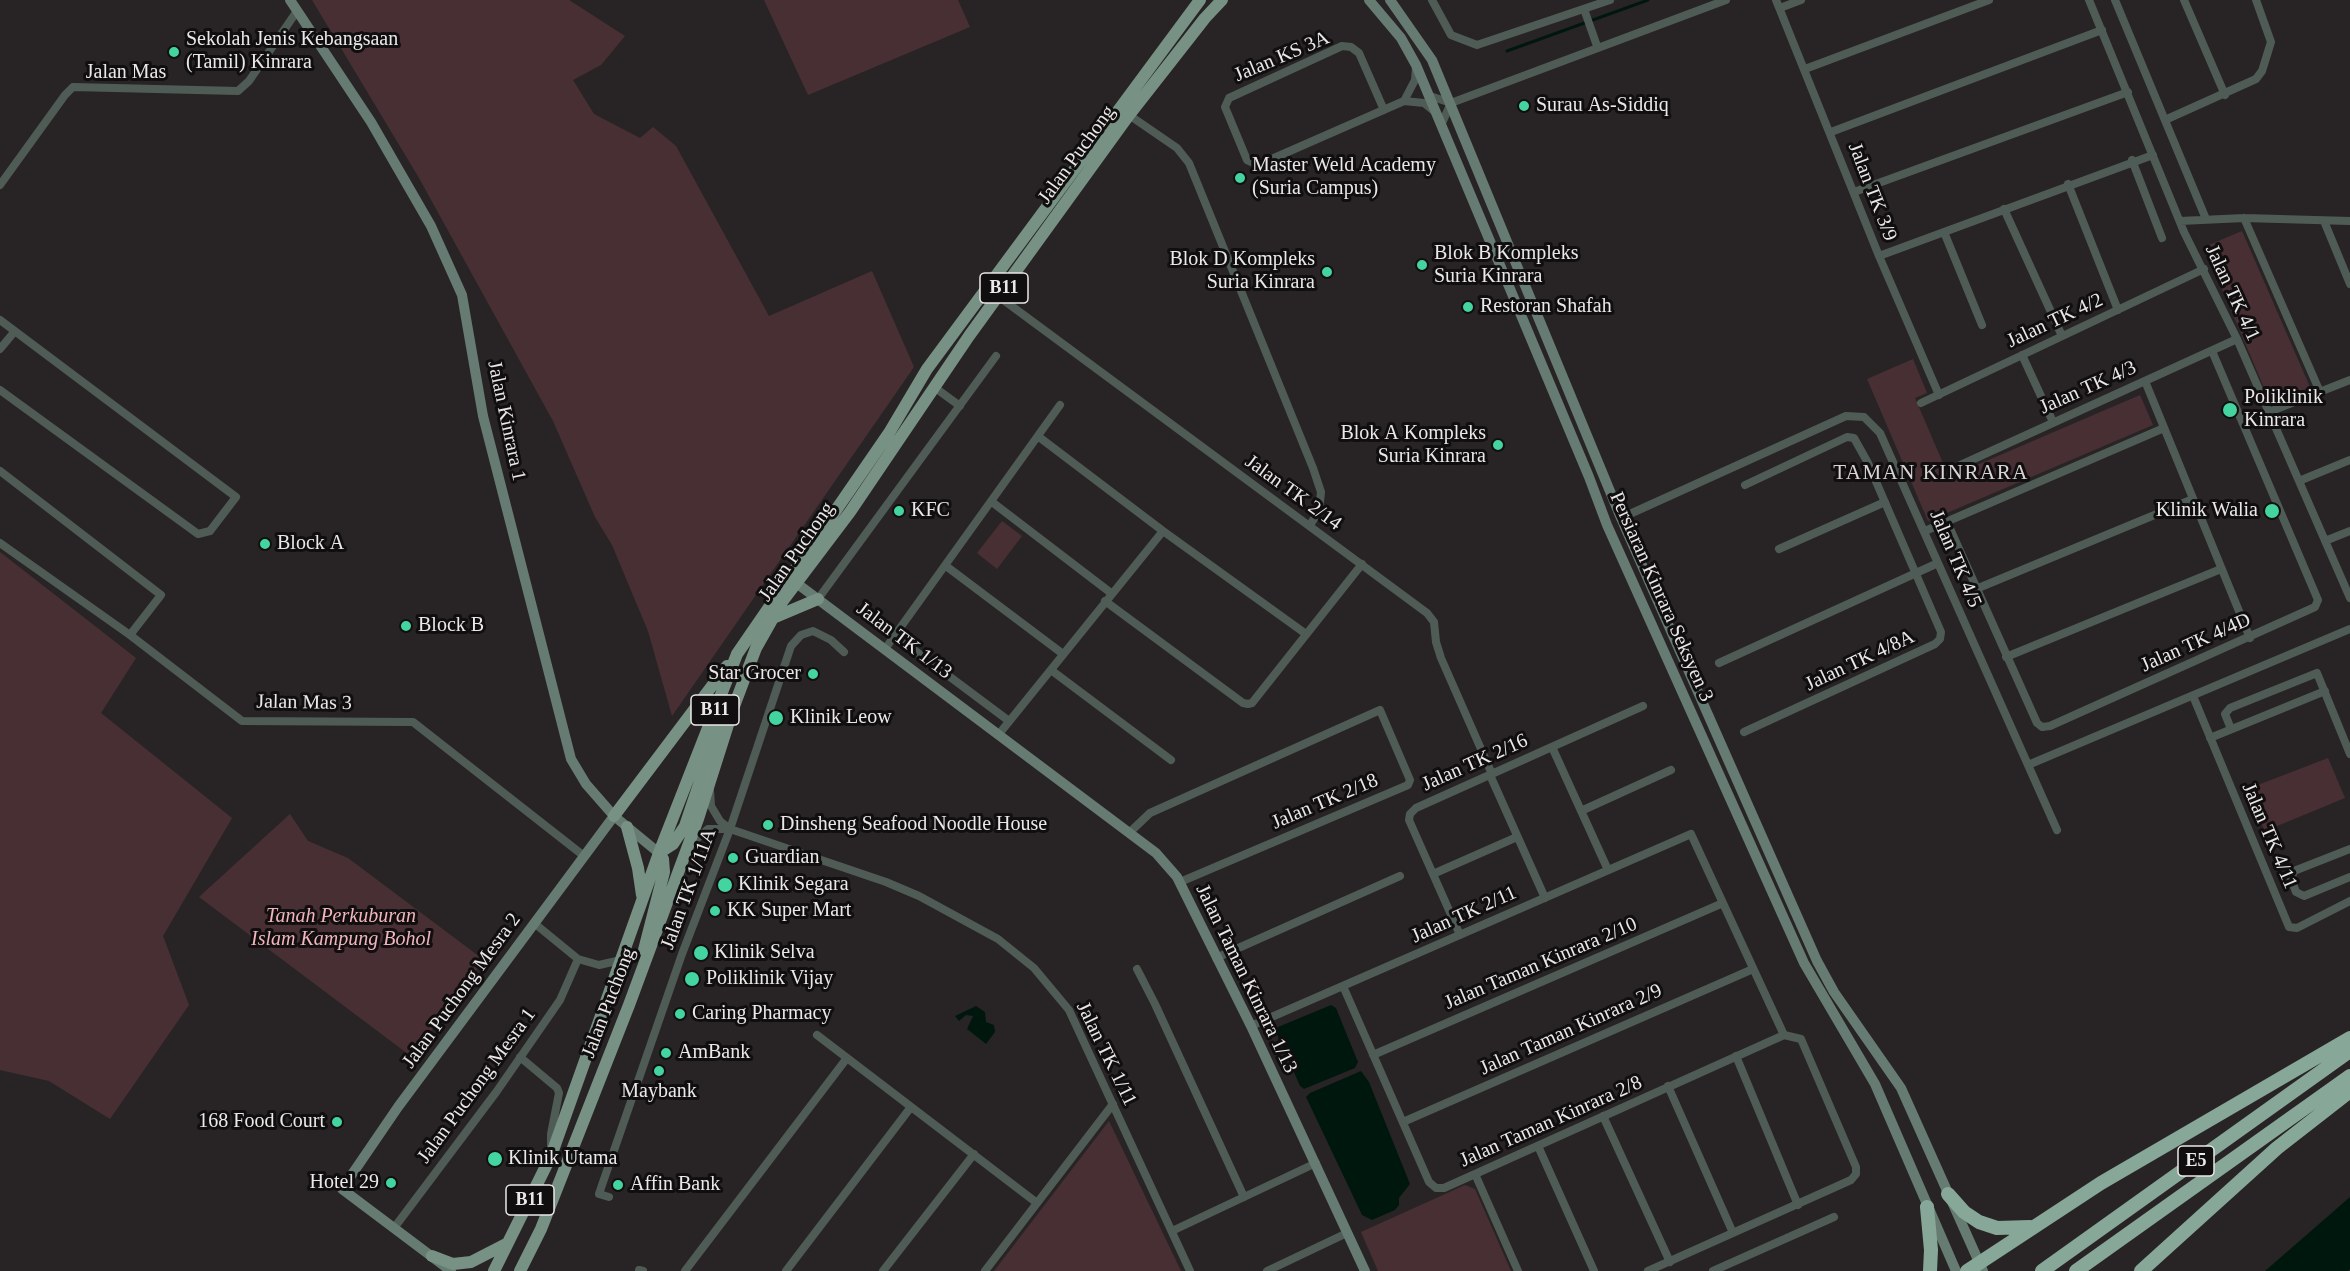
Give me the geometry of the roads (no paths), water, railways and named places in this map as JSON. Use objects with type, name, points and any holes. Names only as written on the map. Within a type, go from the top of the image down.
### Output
[{"type":"highway","points":[[1976,1268],[2031,1227],[2101,1183],[2350,1038]]},
{"type":"highway","name":"E5","points":[[2042,1271],[2350,1051]]},
{"type":"highway","name":"E5","points":[[2076,1271],[2350,1076]]},
{"type":"highway","points":[[2140,1271],[2277,1148],[2350,1091]]},
{"type":"highway","points":[[1948,1194],[1964,1212],[1979,1222],[1996,1228],[2031,1227]]},
{"type":"highway","points":[[1927,1207],[1931,1250],[1930,1271]]},
{"type":"main road","name":"Jalan Kinrara 1","points":[[290,0],[366,113],[431,226],[454,274],[467,318],[483,416],[566,743],[586,784],[614,816],[659,853]]},
{"type":"main road","name":"Jalan Puchong","points":[[520,1271],[542,1229],[642,971],[688,849],[756,648],[792,580],[889,433],[927,369],[1200,0]]},
{"type":"main road","name":"Jalan Puchong","points":[[494,1271],[551,1156],[659,853],[737,654],[792,580],[856,503],[998,296],[1129,115],[1222,0]]},
{"type":"main road","name":"Persiaran Kinrara Seksyen 3","points":[[1369,0],[1401,38],[1416,65],[1607,525],[1804,963],[1875,1084],[1956,1271]]},
{"type":"main road","name":"Persiaran Kinrara Seksyen 3","points":[[1389,0],[1432,60],[1621,518],[1817,961],[1834,992],[1901,1088],[1948,1194],[1976,1268]]},
{"type":"main road","points":[[1589,477],[1609,513],[1621,518],[1620,539],[1637,590]]},
{"type":"main road","name":"Jalan TK 1/13","points":[[792,580],[999,734]]},
{"type":"main road","points":[[773,618],[818,599]]},
{"type":"main road","points":[[642,971],[646,935],[664,872],[663,859],[659,853],[673,844],[684,826],[723,711],[738,675],[756,648]]},
{"type":"main road","points":[[614,816],[737,654]]},
{"type":"main road","name":"Jalan Taman Kinrara 1/13","points":[[999,734],[1156,854],[1180,882],[1251,1026],[1365,1271]]},
{"type":"main road","name":"Jalan Puchong Mesra 2","points":[[394,1228],[342,1189],[398,1107],[614,816]]},
{"type":"main road","points":[[627,827],[638,868],[643,899]]},
{"type":"main road","points":[[394,1228],[451,1271]]},
{"type":"main road","points":[[529,1271],[542,1229]]},
{"type":"main road","points":[[432,1256],[453,1264],[471,1262],[508,1243]]},
{"type":"main road","points":[[432,1256],[442,1271]]},
{"type":"street","points":[[1432,0],[1451,35],[1477,45],[1585,13],[1610,0]]},
{"type":"street","points":[[1416,65],[1415,80],[1404,101],[1424,103],[1440,119],[1451,103],[1596,42],[1726,0]]},
{"type":"street","points":[[1778,4],[1801,0]]},
{"type":"street","points":[[1805,69],[1989,0]]},
{"type":"street","name":"Jalan TK 4/1","points":[[2089,0],[2180,221],[2269,412],[2350,598]]},
{"type":"street","points":[[2115,0],[2206,219]]},
{"type":"street","points":[[2184,0],[2225,95]]},
{"type":"street","points":[[2165,120],[2225,95],[2256,79],[2269,53],[2269,32],[2256,0]]},
{"type":"street","name":"Jalan TK 3/9","points":[[1778,4],[1879,256],[1939,395]]},
{"type":"street","name":"Jalan Mas","points":[[0,185],[73,87],[238,91],[249,81],[297,11]]},
{"type":"street","points":[[1585,13],[1596,42]]},
{"type":"street","points":[[1831,132],[2102,30]]},
{"type":"street","name":"Jalan KS 3A","points":[[1384,110],[1359,53],[1351,47],[1342,46],[1228,98],[1225,107],[1247,160],[1258,165],[1384,110],[1404,101]]},
{"type":"street","points":[[1854,192],[2128,92]]},
{"type":"street","points":[[1430,96],[1451,103]]},
{"type":"street","points":[[1129,115],[1177,148],[1190,163],[1321,492],[1318,511],[1310,525]]},
{"type":"street","points":[[1879,256],[2132,160],[2153,155]]},
{"type":"street","points":[[2132,160],[2162,238]]},
{"type":"street","points":[[2068,184],[2118,310]]},
{"type":"street","points":[[2004,209],[2062,336]]},
{"type":"street","points":[[2244,218],[2320,392]]},
{"type":"street","points":[[2180,221],[2244,218],[2350,222]]},
{"type":"street","points":[[2324,221],[2350,284]]},
{"type":"street","points":[[1944,232],[1982,325]]},
{"type":"street","name":"Jalan TK 4/2","points":[[1921,404],[2204,269]]},
{"type":"street","name":"Jalan TK 2/14","points":[[998,296],[1427,613],[1434,622],[1438,650],[1545,898]]},
{"type":"street","points":[[0,320],[236,497],[210,531],[198,534],[0,390]]},
{"type":"street","points":[[0,349],[15,331]]},
{"type":"street","name":"Jalan TK 4/3","points":[[1954,468],[2236,339]]},
{"type":"street","name":"Jalan TK 4/4D","points":[[1947,522],[2006,657],[2037,723],[2042,727],[2050,726],[2315,607],[2318,600],[2212,351]]},
{"type":"street","points":[[818,599],[996,356]]},
{"type":"street","points":[[2022,356],[2053,422]]},
{"type":"street","points":[[2269,412],[2350,380]]},
{"type":"street","points":[[2145,381],[2250,638]]},
{"type":"street","points":[[934,387],[960,406]]},
{"type":"street","points":[[885,649],[1040,437],[1060,405]]},
{"type":"street","name":"Jalan TK 4/5","points":[[1621,518],[1846,416],[1864,417],[1880,433],[2057,830]]},
{"type":"street","points":[[1925,531],[2164,428]]},
{"type":"street","points":[[1040,437],[1163,531],[1306,634]]},
{"type":"street","name":"Jalan TK 4/8A","points":[[1744,732],[1935,644],[1940,639],[1941,632],[1865,456],[1854,438],[1847,437],[1745,485]]},
{"type":"street","points":[[2300,481],[2350,460]]},
{"type":"street","points":[[0,471],[161,595],[130,635]]},
{"type":"street","points":[[1976,589],[2193,499]]},
{"type":"street","points":[[992,502],[1112,593]]},
{"type":"street","points":[[1779,549],[1885,502]]},
{"type":"street","points":[[999,734],[1163,531]]},
{"type":"street","points":[[2325,542],[2350,531]]},
{"type":"street","name":"Jalan Mas 3","points":[[0,543],[130,635],[242,721],[413,722],[584,856]]},
{"type":"street","points":[[1719,663],[1938,563]]},
{"type":"street","points":[[1105,602],[1243,703],[1252,702],[1362,564]]},
{"type":"street","points":[[946,566],[1063,654]]},
{"type":"street","points":[[2006,657],[2221,568]]},
{"type":"street","points":[[2028,765],[2350,629]]},
{"type":"street","name":"Jalan TK 1/11A","points":[[609,1197],[599,1194],[682,954],[729,829],[791,646],[801,635],[813,631],[831,640],[844,651]]},
{"type":"street","points":[[894,635],[1009,722]]},
{"type":"street","points":[[1051,670],[1171,760]]},
{"type":"street","points":[[2231,729],[2225,714],[2230,708],[2317,673],[2350,754]]},
{"type":"street","points":[[2210,738],[2325,692]]},
{"type":"street","name":"Jalan TK 4/11","points":[[2193,696],[2289,927],[2297,928],[2350,901]]},
{"type":"street","name":"Jalan TK 2/16","points":[[1460,935],[1409,820],[1410,814],[1416,808],[1643,706]]},
{"type":"street","name":"Jalan TK 2/18","points":[[1129,833],[1150,813],[1380,710],[1410,780],[1408,785],[1180,882]]},
{"type":"street","points":[[1552,747],[1608,870]]},
{"type":"street","points":[[1581,811],[1671,770]]},
{"type":"street","points":[[710,783],[711,806],[720,821],[729,829]]},
{"type":"street","points":[[688,849],[708,829],[729,829]]},
{"type":"street","name":"Jalan TK 1/11","points":[[729,829],[850,869],[918,896],[998,939],[1034,968],[1069,1010],[1190,1271]]},
{"type":"street","name":"Jalan TK 2/11","points":[[1251,1026],[1691,834],[1723,903]]},
{"type":"street","points":[[1433,874],[1517,837]]},
{"type":"street","points":[[2350,849],[2294,871],[2291,879],[2296,892],[2304,896],[2350,877]]},
{"type":"street","points":[[1216,958],[1400,876]]},
{"type":"street","points":[[1648,1271],[1798,1205],[1851,1180],[1856,1174],[1856,1167],[1800,1039],[1784,1035],[1723,903]]},
{"type":"street","name":"Jalan Taman Kinrara 2/10","points":[[1373,1055],[1723,903]]},
{"type":"street","points":[[534,923],[578,959],[599,965],[621,960]]},
{"type":"street","name":"Jalan Puchong Mesra 1","points":[[394,1228],[560,1000],[578,959]]},
{"type":"street","points":[[1137,969],[1244,1197]]},
{"type":"street","name":"Jalan Taman Kinrara 2/9","points":[[1402,1122],[1753,969]]},
{"type":"street","name":"Jalan Taman Kinrara 2/8","points":[[1343,986],[1429,1182],[1436,1188],[1444,1188],[1784,1035]]},
{"type":"street","points":[[817,1035],[1037,1203]]},
{"type":"street","points":[[1736,1056],[1798,1205]]},
{"type":"street","points":[[520,1057],[557,1088],[559,1093],[550,1134],[551,1156]]},
{"type":"street","points":[[685,1271],[848,1058]]},
{"type":"street","points":[[1668,1086],[1733,1233]]},
{"type":"street","points":[[985,1271],[1113,1104]]},
{"type":"street","points":[[786,1271],[911,1107]]},
{"type":"street","points":[[1603,1116],[1670,1262]]},
{"type":"street","points":[[1538,1146],[1594,1271]]},
{"type":"street","points":[[883,1271],[974,1154]]},
{"type":"street","points":[[1172,1231],[1316,1163]]},
{"type":"street","points":[[1475,1174],[1518,1271]]},
{"type":"street","points":[[1713,1271],[1725,1269],[1834,1217]]},
{"type":"street","points":[[1268,1271],[1347,1233]]},
{"type":"waterway","points":[[1507,51],[1648,0]]},
{"type":"place","name":"Sekolah Jenis Kebangsaan (Tamil) Kinrara","points":[[174,52]]},
{"type":"place","name":"Surau As-Siddiq","points":[[1524,106]]},
{"type":"place","name":"Master Weld Academy (Suria Campus)","points":[[1240,178]]},
{"type":"place","name":"Blok B Kompleks Suria Kinrara","points":[[1422,265]]},
{"type":"place","name":"Blok D Kompleks Suria Kinrara","points":[[1327,272]]},
{"type":"place","name":"Restoran Shafah","points":[[1468,307]]},
{"type":"place","name":"Poliklinik Kinrara","points":[[2230,410]]},
{"type":"place","name":"Blok A Kompleks Suria Kinrara","points":[[1498,445]]},
{"type":"place","name":"KFC","points":[[899,511]]},
{"type":"place","name":"Klinik Walia","points":[[2272,511]]},
{"type":"place","name":"Block A","points":[[265,544]]},
{"type":"place","name":"Block B","points":[[406,626]]},
{"type":"place","name":"Star Grocer","points":[[813,674]]},
{"type":"place","name":"Klinik Leow","points":[[776,718]]},
{"type":"place","name":"Dinsheng Seafood Noodle House","points":[[768,825]]},
{"type":"place","name":"Guardian","points":[[733,858]]},
{"type":"place","name":"Klinik Segara","points":[[725,885]]},
{"type":"place","name":"KK Super Mart","points":[[715,911]]},
{"type":"place","name":"Klinik Selva","points":[[701,953]]},
{"type":"place","name":"Poliklinik Vijay","points":[[692,979]]},
{"type":"place","name":"Caring Pharmacy","points":[[680,1014]]},
{"type":"place","name":"AmBank","points":[[666,1053]]},
{"type":"place","name":"Maybank","points":[[659,1071]]},
{"type":"place","name":"168 Food Court","points":[[337,1122]]},
{"type":"place","name":"Klinik Utama","points":[[495,1159]]},
{"type":"place","name":"Hotel 29","points":[[391,1183]]},
{"type":"place","name":"Affin Bank","points":[[618,1185]]},
{"type":"district","name":"TAMAN KINRARA","points":[[1931,473]]},
{"type":"park label","name":"Tanah Perkuburan Islam Kampung Bohol","points":[[341,928]]}]
